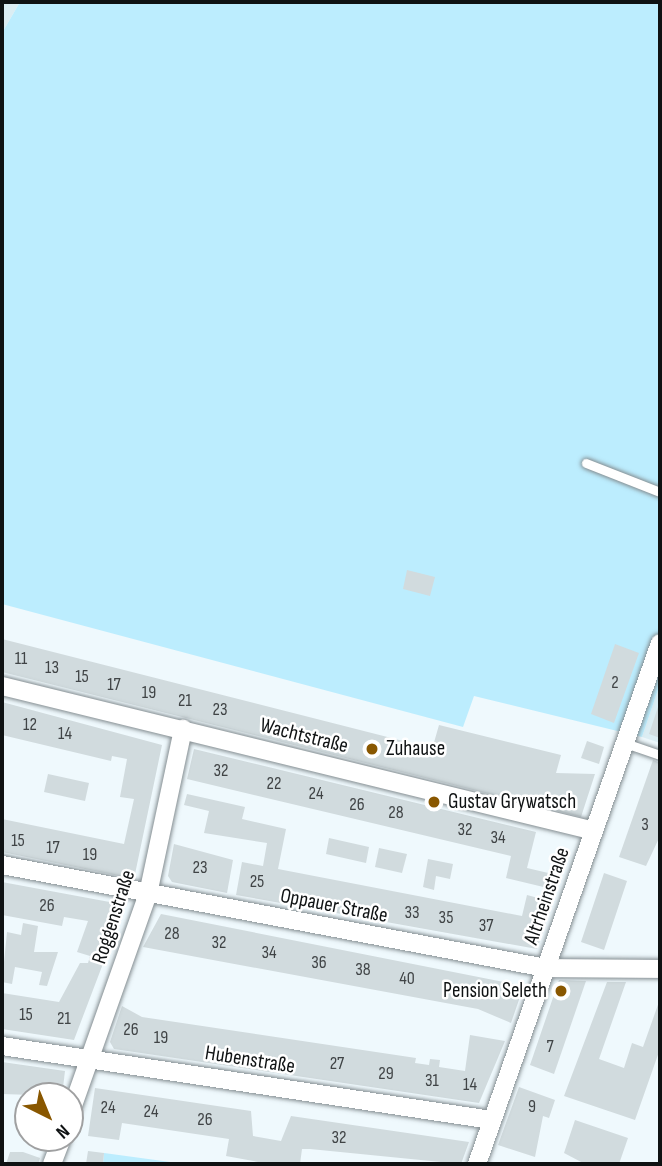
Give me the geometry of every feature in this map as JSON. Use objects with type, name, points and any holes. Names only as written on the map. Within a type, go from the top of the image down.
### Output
[{"type":"street","name":"Altrheinstraße","points":[[477,1164],[660,643]]},
{"type":"street","name":"Wachtstraße","points":[[2,686],[594,831]]},
{"type":"street","name":"Roggenstraße","points":[[82,1082],[148,894],[183,729]]},
{"type":"street","name":"Oppauer Straße","points":[[2,865],[546,968],[660,969]]},
{"type":"street","name":"Hubenstraße","points":[[2,1046],[492,1119]]},
{"type":"lane","points":[[586,463],[660,492]]},
{"type":"lane","points":[[625,743],[660,755]]},
{"type":"shaded area","points":[[2,2],[20,2],[2,33]]},
{"type":"shaded area","points":[[20,2],[660,2],[660,684],[642,737],[474,696],[463,727],[2,604],[2,33]]},
{"type":"shaded area","points":[[660,684],[660,743],[642,737]]},
{"type":"shaded area","points":[[104,1153],[185,1164],[103,1164]]},
{"type":"building","points":[[407,570],[435,577],[430,596],[403,589]]},
{"type":"building","points":[[2,639],[411,743],[433,746],[439,725],[561,755],[556,773],[595,774],[581,817],[2,672]]},
{"type":"building","points":[[615,644],[639,653],[614,723],[591,714]]},
{"type":"building","points":[[660,701],[660,738],[649,734]]},
{"type":"building","points":[[2,702],[162,745],[134,879],[2,852],[2,819],[124,844],[134,799],[120,797],[127,759],[112,756],[111,761],[2,735]]},
{"type":"building","points":[[587,741],[604,747],[599,764],[581,758]]},
{"type":"building","points":[[194,749],[536,832],[527,868],[561,876],[556,890],[506,878],[511,856],[187,779]]},
{"type":"building","points":[[653,760],[660,763],[660,836],[646,866],[619,857]]},
{"type":"building","points":[[48,774],[89,783],[85,801],[44,792]]},
{"type":"building","points":[[187,794],[245,807],[242,819],[286,829],[278,869],[522,916],[527,895],[553,902],[537,949],[236,895],[242,862],[263,866],[267,843],[204,833],[209,811],[184,805]]},
{"type":"building","points":[[329,838],[369,847],[366,863],[326,854]]},
{"type":"building","points":[[174,844],[233,860],[227,893],[172,882],[168,876]]},
{"type":"building","points":[[379,848],[407,854],[402,873],[375,867]]},
{"type":"building","points":[[428,859],[453,864],[450,879],[436,876],[434,890],[423,887]]},
{"type":"building","points":[[604,873],[627,881],[604,950],[581,942]]},
{"type":"building","points":[[2,882],[115,903],[123,911],[74,1040],[2,1029],[2,993],[59,1002],[80,963],[88,963],[90,956],[77,952],[88,921],[64,917],[62,926],[2,915]]},
{"type":"building","points":[[161,914],[519,985],[522,991],[511,1023],[478,1009],[143,947]]},
{"type":"building","points":[[23,923],[38,926],[34,952],[58,952],[47,986],[39,985],[42,972],[15,967],[12,984],[2,982],[7,932],[21,935]]},
{"type":"building","points":[[559,980],[586,981],[554,1074],[530,1065]]},
{"type":"building","points":[[607,982],[626,982],[599,1059],[624,1068],[632,1043],[643,1047],[660,999],[660,1049],[635,1120],[564,1096]]},
{"type":"building","points":[[122,1006],[142,1017],[416,1058],[415,1063],[429,1065],[430,1059],[440,1060],[439,1067],[465,1071],[470,1035],[505,1041],[479,1103],[114,1049],[110,1042]]},
{"type":"building","points":[[2,1062],[65,1071],[64,1082],[14,1082],[14,1094],[2,1094]]},
{"type":"building","points":[[519,1087],[555,1100],[549,1118],[543,1116],[535,1157],[498,1145]]},
{"type":"building","points":[[95,1088],[251,1111],[253,1136],[281,1141],[291,1116],[469,1142],[461,1164],[302,1149],[300,1164],[269,1164],[226,1156],[229,1139],[122,1123],[119,1140],[88,1136]]},
{"type":"building","points":[[575,1120],[628,1138],[619,1164],[585,1164],[564,1153]]},
{"type":"building","points":[[88,1151],[104,1153],[103,1164],[86,1164]]},
{"type":"building","points":[[10,1152],[23,1152],[40,1158],[38,1164],[6,1164]]},
{"type":"place","name":"Zuhause","points":[[372,749]]},
{"type":"place","name":"Gustav Grywatsch","points":[[434,802]]},
{"type":"place","name":"Pension Seleth","points":[[561,991]]}]
